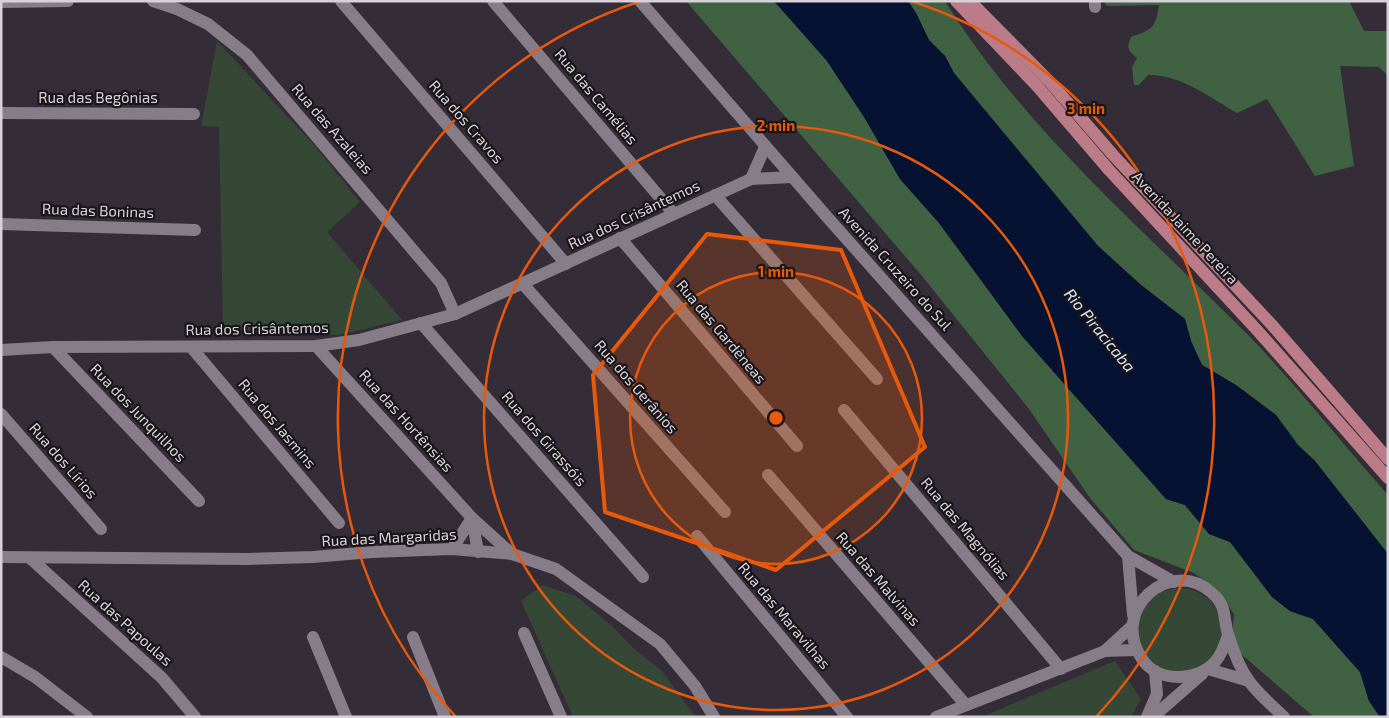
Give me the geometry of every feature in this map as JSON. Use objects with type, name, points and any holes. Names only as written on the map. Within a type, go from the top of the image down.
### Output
[{"type":"main road","name":"Avenida Jaime Pereira","points":[[956,1],[1037,86],[1109,170],[1249,322],[1388,478]]},
{"type":"main road","name":"Avenida Jaime Pereira","points":[[970,1],[1050,82],[1114,156],[1272,325],[1388,460]]},
{"type":"street","points":[[1,2],[68,1]]},
{"type":"street","name":"Rua das Azaleias","points":[[153,1],[177,9],[208,24],[247,55],[441,283],[455,314]]},
{"type":"street","name":"Rua dos Cravos","points":[[341,1],[566,264]]},
{"type":"street","name":"Rua das Camélias","points":[[493,1],[674,214]]},
{"type":"street","name":"Avenida Cruzeiro do Sul","points":[[640,1],[765,147],[1128,556],[1174,582]]},
{"type":"street","name":"Rua das Begônias","points":[[1,113],[194,114]]},
{"type":"street","points":[[752,179],[765,147]]},
{"type":"street","name":"Rua dos Crisântemos","points":[[1,350],[53,347],[316,346],[359,340],[455,314],[752,179],[792,177]]},
{"type":"street","points":[[714,195],[877,380]]},
{"type":"street","name":"Rua das Boninas","points":[[1,224],[195,230]]},
{"type":"street","name":"Rua das Gardêneas","points":[[620,238],[797,446]]},
{"type":"street","name":"Rua dos Gerânios","points":[[523,284],[725,512]]},
{"type":"street","name":"Rua dos Girassóis","points":[[421,323],[643,577]]},
{"type":"street","name":"Rua das Hortênsias","points":[[316,346],[472,518],[512,554]]},
{"type":"street","name":"Rua dos Junquilhos","points":[[53,347],[199,501]]},
{"type":"street","name":"Rua dos Jasmins","points":[[191,347],[339,523]]},
{"type":"street","name":"Rua das Magnólias","points":[[844,410],[1061,669]]},
{"type":"street","name":"Rua dos Lírios","points":[[1,414],[101,529]]},
{"type":"street","name":"Rua das Malvinas","points":[[768,475],[965,704]]},
{"type":"street","points":[[452,549],[472,518]]},
{"type":"street","points":[[472,518],[478,552]]},
{"type":"street","name":"Rua das Maravilhas","points":[[697,536],[847,717]]},
{"type":"street","name":"Rua das Margaridas","points":[[1,557],[313,558],[372,552],[452,549],[512,554],[556,569],[660,644],[695,686],[714,717]]},
{"type":"street","points":[[1128,556],[1132,622],[1136,650],[1144,662],[1155,671],[1167,676],[1180,678],[1206,670],[1249,681]]},
{"type":"street","name":"Rua das Papoulas","points":[[30,558],[162,678],[195,717]]},
{"type":"street","points":[[936,717],[1105,650],[1132,622],[1140,602],[1151,591],[1174,582],[1196,584],[1210,592],[1221,604],[1227,619],[1228,635],[1223,651],[1206,670],[1153,717]]},
{"type":"street","points":[[524,633],[562,717]]},
{"type":"street","points":[[1228,635],[1249,681],[1284,717]]},
{"type":"street","points":[[313,637],[346,717]]},
{"type":"street","points":[[413,637],[445,717]]},
{"type":"street","points":[[1105,650],[1136,650]]},
{"type":"street","points":[[1,657],[36,678],[87,717]]},
{"type":"street","points":[[1148,717],[1157,694],[1155,671]]},
{"type":"highlighted area","points":[[707,234],[841,250],[925,447],[776,570],[605,512],[593,375]]},
{"type":"green space","points":[[686,1],[774,1],[827,61],[864,117],[900,179],[939,223],[1022,336],[1166,499],[1185,505],[1209,534],[1230,542],[1272,597],[1290,611],[1313,619],[1360,672],[1369,701],[1380,717],[1314,717],[1240,653],[1232,636],[1234,614],[1216,588],[1194,573],[1134,550],[1090,498],[1029,409],[922,276]]},
{"type":"green space","points":[[908,1],[945,1],[976,48],[1048,135],[1126,216],[1246,333],[1300,392],[1388,495],[1388,554],[1315,461],[1298,445],[1276,415],[1236,385],[1202,365],[1191,341],[1185,319],[1141,285],[1098,246],[954,73],[945,56],[929,40]]},
{"type":"green space","points":[[1103,1],[1349,1],[1364,31],[1388,31],[1388,76],[1379,67],[1340,66],[1354,166],[1315,176],[1267,99],[1237,113],[1195,88],[1172,78],[1148,75],[1139,85],[1134,85],[1132,67],[1137,58],[1128,47],[1129,41],[1131,37],[1152,27],[1159,5],[1107,6]]},
{"type":"green space","points":[[217,41],[315,146],[360,202],[327,232],[402,320],[339,335],[223,330],[219,127],[201,126]]},
{"type":"green space","points":[[542,585],[576,596],[613,627],[633,648],[661,670],[696,717],[573,717],[521,601]]},
{"type":"green space","points":[[1180,588],[1196,591],[1210,600],[1219,614],[1222,630],[1219,646],[1210,660],[1196,669],[1180,672],[1164,669],[1150,660],[1141,646],[1138,630],[1141,614],[1150,600],[1164,591]]},
{"type":"green space","points":[[1115,661],[1141,699],[1131,717],[981,717]]},
{"type":"water","name":"Rio Piracicaba","points":[[774,1],[908,1],[929,40],[945,56],[954,73],[1098,246],[1141,285],[1185,319],[1191,341],[1202,365],[1236,385],[1276,415],[1298,445],[1315,461],[1388,554],[1388,717],[1380,717],[1369,701],[1360,672],[1313,619],[1290,611],[1272,597],[1230,542],[1209,534],[1185,505],[1166,499],[1022,336],[939,223],[900,179],[864,117],[827,61]]}]
